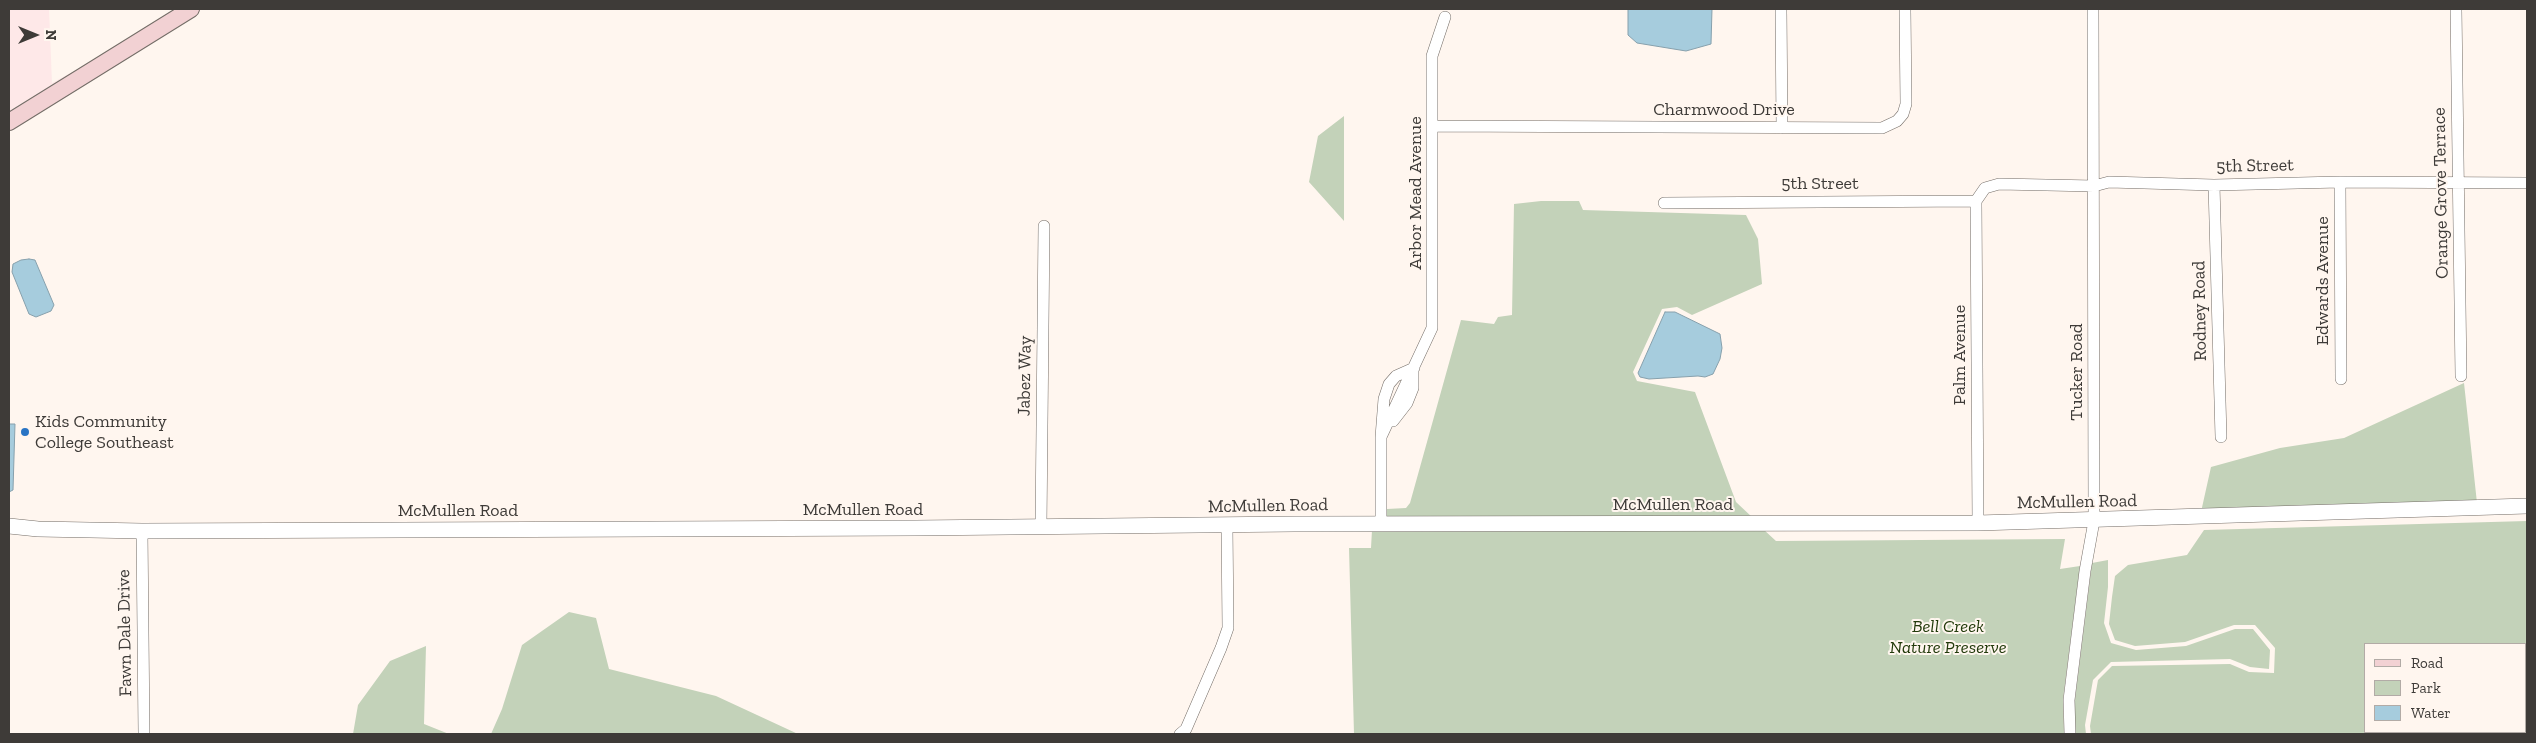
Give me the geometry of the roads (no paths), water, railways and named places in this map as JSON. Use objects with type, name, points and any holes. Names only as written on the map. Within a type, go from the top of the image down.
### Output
[{"type":"main road","points":[[9,122],[191,9]]},
{"type":"street","points":[[1781,9],[1782,128]]},
{"type":"street","name":"Charmwood Drive","points":[[1434,126],[1882,128],[1898,121],[1903,114],[1906,104],[1905,9]]},
{"type":"street","name":"Tucker Road","points":[[2070,734],[2069,700],[2085,571],[2094,521],[2093,9]]},
{"type":"street","name":"Orange Grove Terrace","points":[[2456,9],[2461,376]]},
{"type":"street","name":"Arbor Mead Avenue","points":[[1382,436],[1406,403],[1413,388],[1414,368],[1429,336],[1433,316],[1434,126],[1432,56],[1445,16]]},
{"type":"street","name":"5th Street","points":[[1664,203],[1976,201],[1985,188],[1999,184],[2094,186],[2108,182],[2214,185],[2458,181],[2527,183]]},
{"type":"street","name":"Edwards Avenue","points":[[2340,182],[2341,380]]},
{"type":"street","name":"Rodney Road","points":[[2214,185],[2221,437]]},
{"type":"street","name":"Palm Avenue","points":[[1976,201],[1978,523]]},
{"type":"street","name":"Jabez Way","points":[[1041,526],[1044,226]]},
{"type":"street","points":[[1381,525],[1384,399],[1389,384],[1396,376],[1414,368]]},
{"type":"street","name":"McMullen Road","points":[[9,526],[38,529],[142,531],[1227,526],[1294,524],[1978,523],[2094,521],[2527,506]]},
{"type":"street","points":[[1186,733],[1228,628],[1227,526]]},
{"type":"street","name":"Fawn Dale Drive","points":[[142,531],[144,734]]},
{"type":"water","points":[[1628,9],[1712,9],[1711,44],[1686,51],[1637,43],[1628,35]]},
{"type":"water","points":[[29,259],[35,260],[54,305],[51,311],[36,317],[29,314],[12,272],[13,264]]},
{"type":"water","points":[[1665,312],[1675,312],[1720,334],[1722,348],[1720,359],[1713,374],[1705,377],[1649,379],[1640,377],[1638,373]]},
{"type":"water","points":[[9,424],[15,424],[13,490],[9,492]]},
{"type":"place","name":"Kids Community College Southeast","points":[[25,432]]},
{"type":"park label","name":"Bell Creek Nature Preserve","points":[[1948,638]]}]
